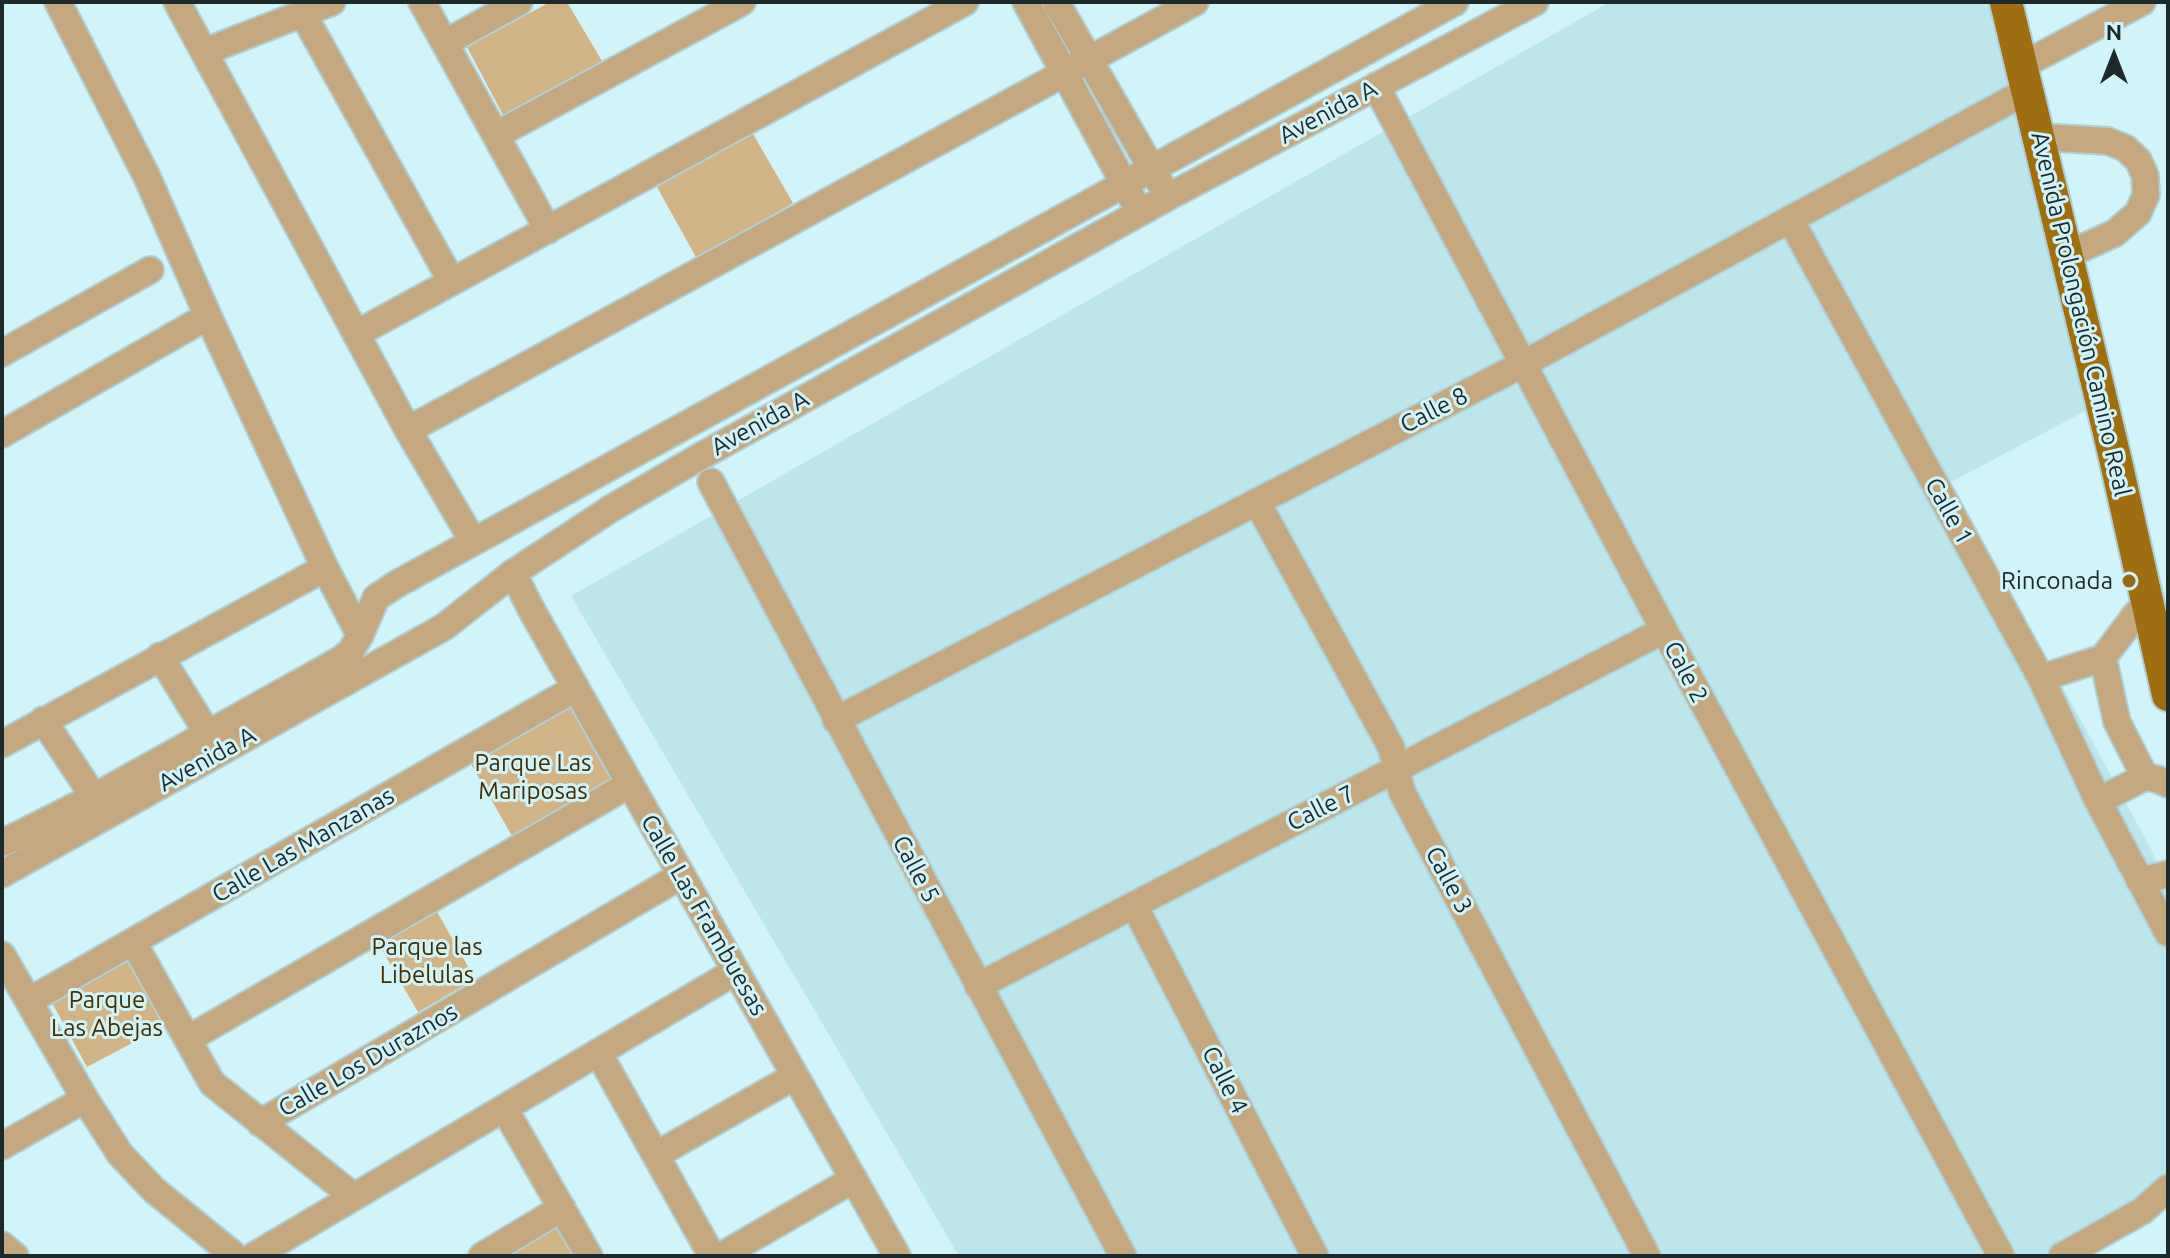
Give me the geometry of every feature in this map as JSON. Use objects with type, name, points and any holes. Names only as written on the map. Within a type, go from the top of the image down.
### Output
[{"type":"main road","name":"Avenida Prolongación Camino Real","points":[[2006,2],[2157,619],[2168,695]]},
{"type":"street","points":[[58,2],[147,177],[325,568],[360,635]]},
{"type":"street","points":[[177,2],[408,430],[473,541]]},
{"type":"street","points":[[204,52],[332,2]]},
{"type":"street","points":[[422,2],[548,230]]},
{"type":"street","points":[[445,43],[519,2]]},
{"type":"street","points":[[496,135],[742,2]]},
{"type":"street","points":[[356,334],[964,2]]},
{"type":"street","points":[[1026,2],[1140,214]]},
{"type":"street","points":[[1056,2],[1168,197]]},
{"type":"street","points":[[408,430],[1195,2]]},
{"type":"street","name":"Avenida A","points":[[2,843],[94,797],[340,660],[351,651],[376,598],[473,541],[1455,2]]},
{"type":"street","name":"Avenida A","points":[[2,874],[444,627],[513,573],[612,508],[696,459],[1168,197],[1535,2]]},
{"type":"street","name":"Calle 8","points":[[836,720],[1523,364],[1790,219],[2024,79],[2142,2]]},
{"type":"street","points":[[303,14],[452,282]]},
{"type":"street","name":"Cale 2","points":[[1376,86],[2001,1256]]},
{"type":"street","points":[[2040,137],[2108,141],[2138,160],[2145,175],[2146,195],[2138,213],[2115,233],[2067,255]]},
{"type":"street","name":"Calle 1","points":[[1790,219],[2041,678],[2098,801],[2168,933]]},
{"type":"street","points":[[2,353],[150,270]]},
{"type":"street","points":[[2,434],[208,316]]},
{"type":"street","name":"Calle 5","points":[[711,482],[1123,1256]]},
{"type":"street","name":"Calle 3","points":[[1257,502],[1391,747],[1402,792],[1647,1256]]},
{"type":"street","points":[[2,744],[325,568]]},
{"type":"street","name":"Calle Las Frambuesas","points":[[513,573],[897,1256]]},
{"type":"street","points":[[2041,678],[2103,658],[2137,613],[2157,619]]},
{"type":"street","name":"Calle 7","points":[[978,986],[1664,630]]},
{"type":"street","points":[[160,656],[208,734]]},
{"type":"street","points":[[2098,801],[2156,781],[2117,722],[2103,658]]},
{"type":"street","name":"Calle Las Manzanas","points":[[29,1001],[576,688]]},
{"type":"street","points":[[43,720],[94,797]]},
{"type":"street","points":[[188,1039],[630,784]]},
{"type":"street","points":[[2140,881],[2168,874]]},
{"type":"street","name":"Calle Los Duraznos","points":[[260,1123],[682,875]]},
{"type":"street","name":"Calle 4","points":[[1134,905],[1315,1256]]},
{"type":"street","points":[[133,942],[212,1083],[354,1197]]},
{"type":"street","points":[[2,955],[120,1154],[154,1190],[235,1256]]},
{"type":"street","points":[[254,1256],[736,971]]},
{"type":"street","points":[[598,1052],[712,1256]]},
{"type":"street","points":[[656,1155],[795,1076]]},
{"type":"street","points":[[2,1146],[85,1099]]},
{"type":"street","points":[[504,1108],[589,1256]]},
{"type":"street","points":[[721,1256],[854,1179]]},
{"type":"street","points":[[2062,1256],[2142,1211],[2168,1188]]},
{"type":"street","points":[[482,1256],[562,1208]]},
{"type":"street","points":[[2,1245],[15,1256]]},
{"type":"shaded area","points":[[1610,2],[2008,2],[2089,409],[1951,482],[2151,849],[2168,887],[2168,1195],[2086,1256],[959,1256],[571,596]]},
{"type":"green space","points":[[550,2],[567,2],[602,61],[503,115],[467,47]]},
{"type":"green space","points":[[753,134],[793,203],[697,259],[657,187]]},
{"type":"green space","name":"Parque Las Mariposas","points":[[575,705],[616,778],[512,836],[471,764]]},
{"type":"green space","name":"Parque las Libelulas","points":[[436,910],[475,979],[418,1012],[378,943]]},
{"type":"green space","name":"Parque Las Abejas","points":[[127,959],[164,1026],[87,1067],[51,1001]]},
{"type":"green space","points":[[558,1220],[578,1256],[497,1256]]},
{"type":"place","name":"Rinconada","points":[[2129,581]]}]
